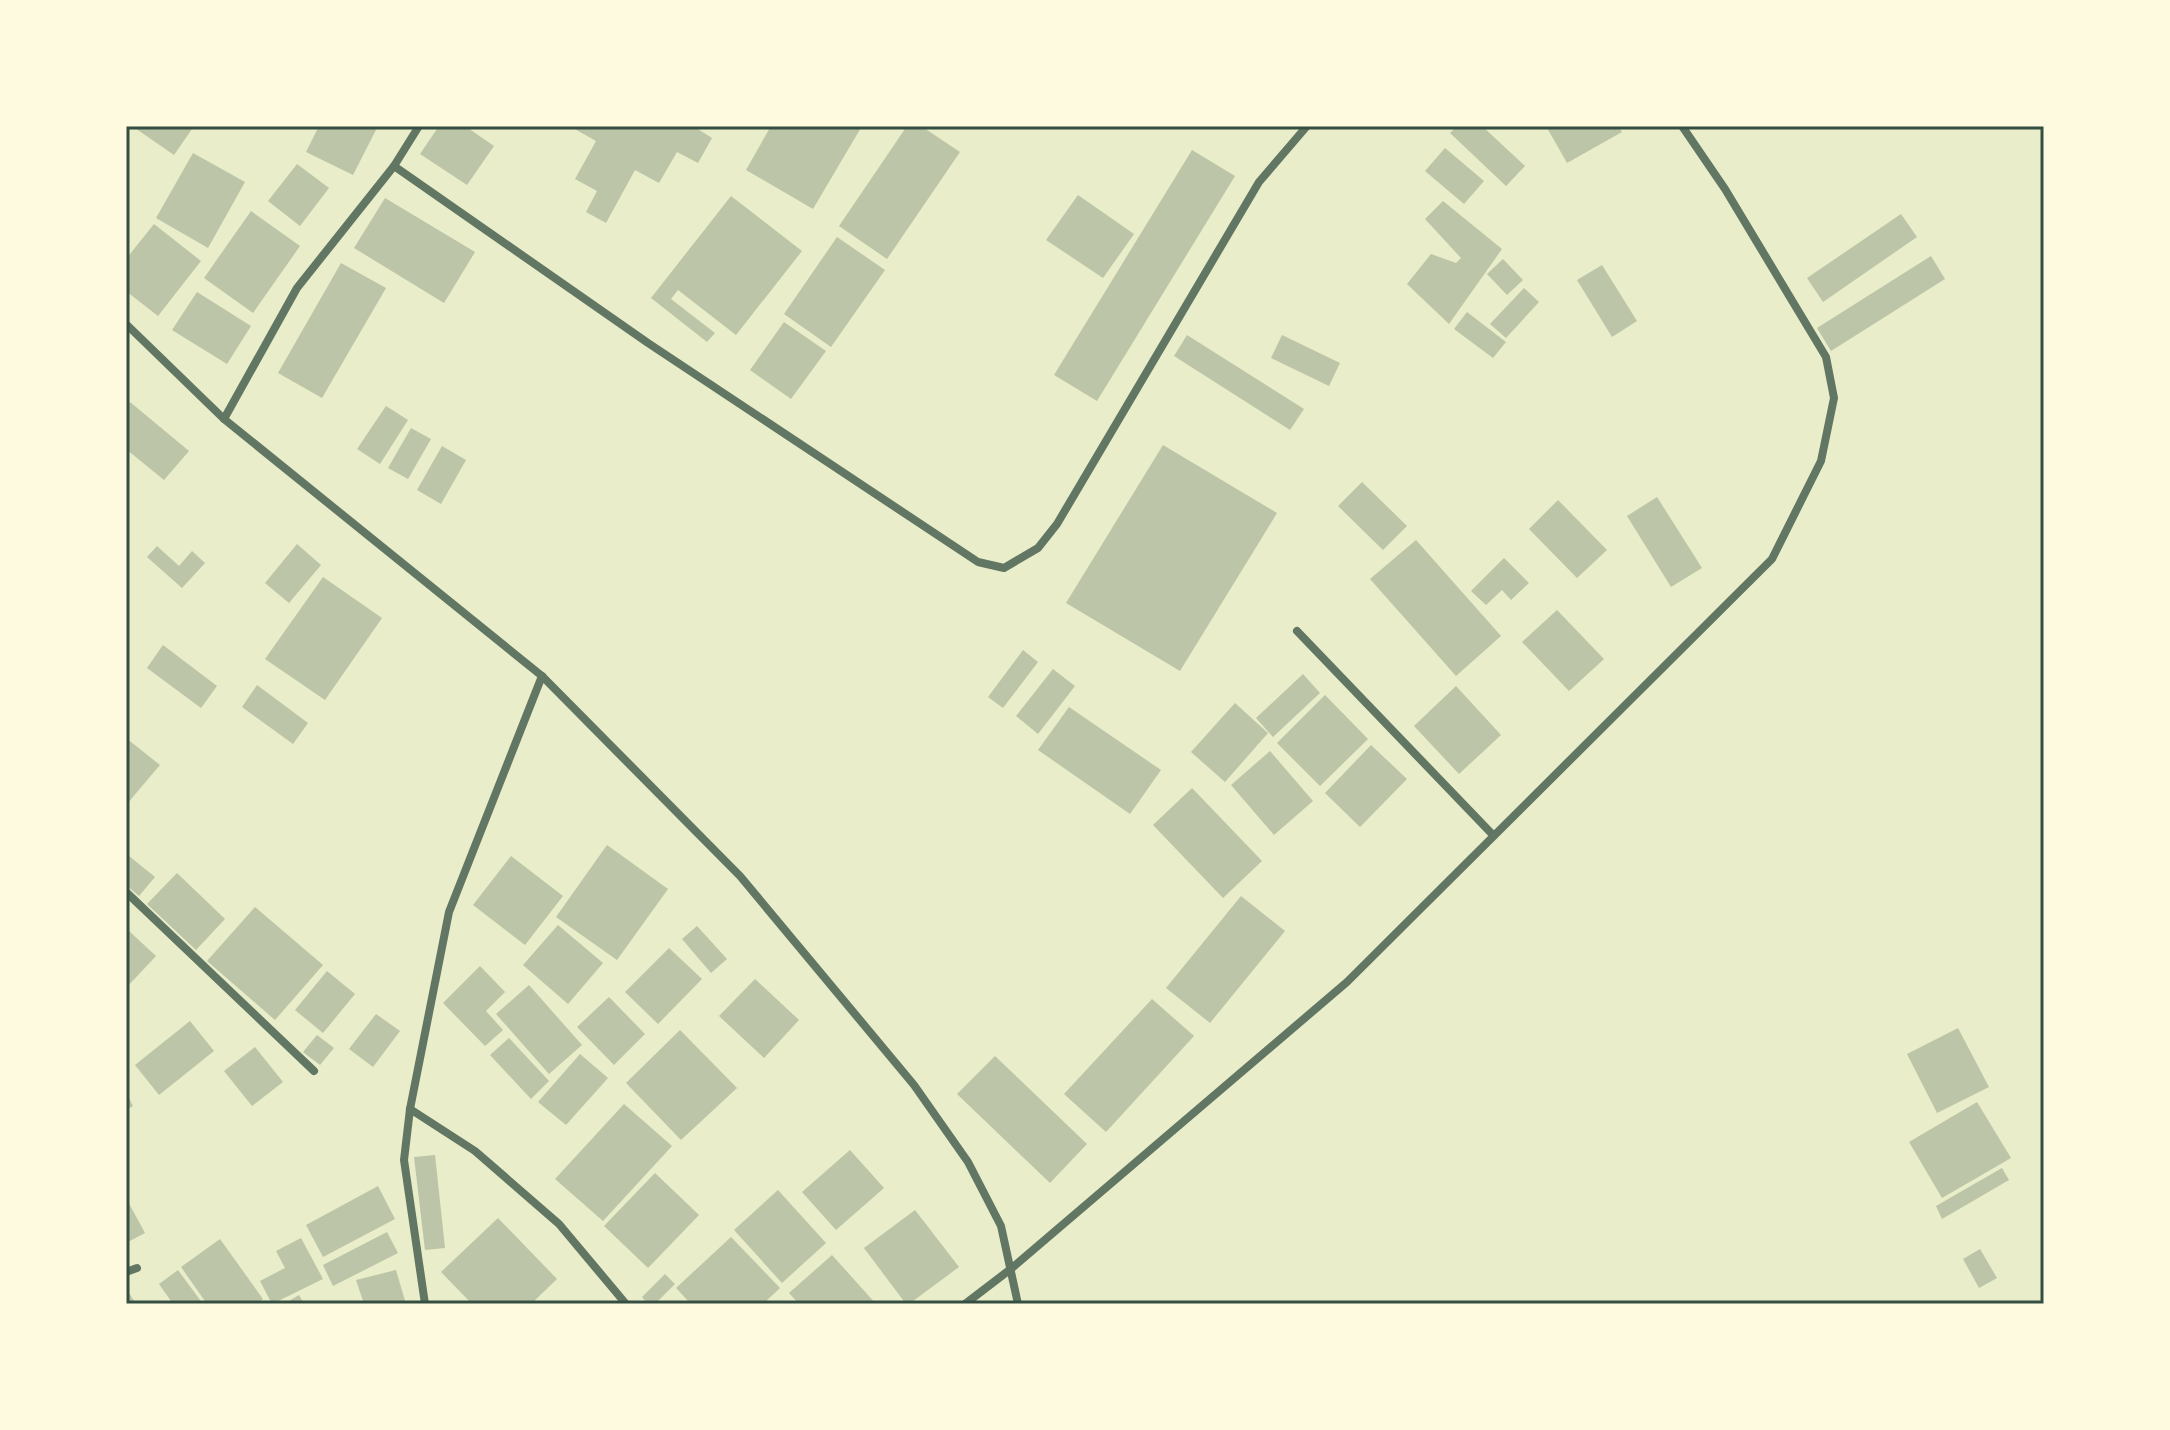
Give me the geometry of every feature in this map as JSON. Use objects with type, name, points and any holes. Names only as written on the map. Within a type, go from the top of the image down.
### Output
[{"type":"street","points":[[224,419],[297,288],[394,166],[419,126]]},
{"type":"street","points":[[394,166],[648,343],[965,554],[978,562],[1004,568],[1038,548],[1057,524],[1259,182],[1307,126]]},
{"type":"street","points":[[965,1304],[1012,1268],[1347,982],[1772,559],[1821,461],[1834,398],[1826,357],[1725,189],[1682,126]]},
{"type":"street","points":[[126,324],[224,419],[542,676],[740,876],[914,1085],[968,1162],[1001,1226],[1018,1304]]},
{"type":"street","points":[[1297,631],[1493,835]]},
{"type":"street","points":[[425,1304],[404,1160],[410,1109],[449,912],[542,676]]},
{"type":"street","points":[[126,892],[314,1071]]},
{"type":"street","points":[[410,1109],[475,1151],[559,1224],[626,1304]]},
{"type":"street","points":[[126,1272],[137,1268]]},
{"type":"building","points":[[132,126],[194,126],[174,155]]},
{"type":"building","points":[[319,126],[378,126],[353,175],[306,152]]},
{"type":"building","points":[[439,126],[465,126],[494,146],[467,185],[420,154]]},
{"type":"building","points":[[574,126],[693,126],[712,138],[698,163],[677,152],[659,183],[635,170],[606,223],[586,212],[597,191],[575,179],[596,141]]},
{"type":"building","points":[[771,126],[862,126],[813,209],[746,170]]},
{"type":"building","points":[[907,126],[921,126],[960,152],[887,259],[839,226]]},
{"type":"building","points":[[1457,126],[1482,126],[1525,166],[1506,186],[1450,133]]},
{"type":"building","points":[[1546,126],[1618,126],[1622,132],[1567,163]]},
{"type":"building","points":[[1445,148],[1484,181],[1464,204],[1425,171]]},
{"type":"building","points":[[1192,150],[1235,176],[1097,401],[1054,375]]},
{"type":"building","points":[[193,153],[245,182],[208,248],[156,218]]},
{"type":"building","points":[[297,164],[329,188],[300,226],[268,201]]},
{"type":"building","points":[[1078,195],[1134,234],[1103,278],[1046,240]]},
{"type":"building","points":[[731,196],[802,251],[736,335],[678,290],[671,299],[715,333],[707,342],[651,298]]},
{"type":"building","points":[[385,198],[475,252],[444,303],[354,248]]},
{"type":"building","points":[[1443,201],[1502,249],[1449,324],[1407,284],[1431,254],[1456,263],[1461,258],[1425,219]]},
{"type":"building","points":[[251,211],[300,246],[253,313],[204,278]]},
{"type":"building","points":[[1901,214],[1917,237],[1823,302],[1807,278]]},
{"type":"building","points":[[154,224],[201,261],[158,316],[126,291],[126,259]]},
{"type":"building","points":[[837,237],[885,270],[831,347],[784,314]]},
{"type":"building","points":[[1931,256],[1945,279],[1831,351],[1817,328]]},
{"type":"building","points":[[1503,259],[1523,280],[1507,295],[1487,274]]},
{"type":"building","points":[[341,263],[386,288],[322,398],[278,373]]},
{"type":"building","points":[[1602,265],[1637,321],[1612,337],[1577,280]]},
{"type":"building","points":[[1524,288],[1539,302],[1506,338],[1490,324]]},
{"type":"building","points":[[197,292],[251,326],[227,364],[172,330]]},
{"type":"building","points":[[1467,312],[1506,342],[1493,358],[1454,329]]},
{"type":"building","points":[[784,322],[826,351],[791,399],[750,370]]},
{"type":"building","points":[[1187,335],[1304,409],[1290,430],[1174,356]]},
{"type":"building","points":[[1282,335],[1340,363],[1329,386],[1271,358]]},
{"type":"building","points":[[130,402],[189,451],[164,480],[126,449],[126,406]]},
{"type":"building","points":[[386,406],[408,420],[380,464],[357,449]]},
{"type":"building","points":[[411,428],[431,439],[408,479],[388,468]]},
{"type":"building","points":[[1163,445],[1277,513],[1180,671],[1066,603]]},
{"type":"building","points":[[442,446],[466,460],[441,504],[417,490]]},
{"type":"building","points":[[1362,482],[1407,526],[1383,550],[1338,506]]},
{"type":"building","points":[[1657,497],[1702,568],[1671,587],[1627,516]]},
{"type":"building","points":[[1558,500],[1607,550],[1577,578],[1529,529]]},
{"type":"building","points":[[1416,540],[1501,636],[1456,676],[1370,579]]},
{"type":"building","points":[[297,544],[321,565],[289,603],[265,583]]},
{"type":"building","points":[[157,546],[179,566],[192,551],[205,563],[182,588],[147,557]]},
{"type":"building","points":[[1504,558],[1529,583],[1511,600],[1502,590],[1486,605],[1471,591]]},
{"type":"building","points":[[323,577],[382,618],[325,700],[265,659]]},
{"type":"building","points":[[1557,610],[1604,659],[1569,691],[1522,642]]},
{"type":"building","points":[[163,645],[217,686],[201,708],[147,668]]},
{"type":"building","points":[[1023,650],[1038,662],[1003,708],[988,697]]},
{"type":"building","points":[[1053,669],[1075,686],[1038,734],[1016,716]]},
{"type":"building","points":[[1303,674],[1320,693],[1273,737],[1256,718]]},
{"type":"building","points":[[257,685],[308,723],[293,744],[242,707]]},
{"type":"building","points":[[1456,686],[1501,735],[1459,774],[1414,726]]},
{"type":"building","points":[[1325,695],[1368,739],[1320,786],[1277,743]]},
{"type":"building","points":[[1235,703],[1268,733],[1225,782],[1191,752]]},
{"type":"building","points":[[1069,707],[1161,770],[1130,814],[1038,750]]},
{"type":"building","points":[[126,738],[160,765],[126,805]]},
{"type":"building","points":[[1371,745],[1407,779],[1360,827],[1325,793]]},
{"type":"building","points":[[1270,751],[1313,801],[1274,835],[1231,785]]},
{"type":"building","points":[[1192,788],[1262,861],[1223,898],[1153,825]]},
{"type":"building","points":[[607,845],[668,889],[617,960],[556,917]]},
{"type":"building","points":[[129,856],[155,877],[139,896],[126,885],[126,860]]},
{"type":"building","points":[[511,856],[563,896],[525,945],[473,905]]},
{"type":"building","points":[[177,873],[225,919],[196,950],[147,904]]},
{"type":"building","points":[[1241,896],[1285,931],[1210,1023],[1166,988]]},
{"type":"building","points":[[255,907],[323,965],[275,1020],[207,961]]},
{"type":"building","points":[[558,925],[603,963],[568,1004],[523,965]]},
{"type":"building","points":[[697,926],[727,959],[711,973],[682,939]]},
{"type":"building","points":[[129,931],[156,956],[126,988],[126,934]]},
{"type":"building","points":[[669,948],[702,979],[658,1024],[625,992]]},
{"type":"building","points":[[480,966],[505,992],[486,1011],[503,1030],[485,1046],[443,1003]]},
{"type":"building","points":[[327,971],[355,994],[323,1033],[295,1010]]},
{"type":"building","points":[[755,979],[799,1020],[764,1058],[719,1016]]},
{"type":"building","points":[[529,985],[582,1045],[549,1074],[496,1014]]},
{"type":"building","points":[[609,997],[645,1034],[614,1065],[577,1027]]},
{"type":"building","points":[[1152,999],[1194,1036],[1106,1132],[1064,1094]]},
{"type":"building","points":[[376,1014],[400,1031],[373,1067],[349,1049]]},
{"type":"building","points":[[190,1021],[214,1051],[159,1095],[135,1065]]},
{"type":"building","points":[[1958,1028],[1989,1087],[1937,1113],[1907,1054]]},
{"type":"building","points":[[680,1030],[737,1088],[681,1140],[626,1083]]},
{"type":"building","points":[[317,1035],[334,1048],[320,1065],[303,1052]]},
{"type":"building","points":[[509,1038],[549,1081],[531,1099],[490,1055]]},
{"type":"building","points":[[255,1047],[283,1082],[252,1106],[224,1071]]},
{"type":"building","points":[[580,1054],[608,1078],[566,1125],[538,1102]]},
{"type":"building","points":[[995,1056],[1087,1144],[1050,1183],[957,1094]]},
{"type":"building","points":[[126,1092],[133,1106],[126,1110]]},
{"type":"building","points":[[1977,1102],[2011,1158],[1942,1198],[1909,1142]]},
{"type":"building","points":[[624,1104],[672,1146],[603,1221],[555,1179]]},
{"type":"building","points":[[850,1150],[884,1188],[836,1230],[802,1192]]},
{"type":"building","points":[[435,1155],[445,1248],[425,1250],[414,1157]]},
{"type":"building","points":[[2002,1168],[2009,1180],[1942,1219],[1936,1206]]},
{"type":"building","points":[[655,1173],[699,1215],[648,1268],[604,1226]]},
{"type":"building","points":[[378,1186],[395,1219],[323,1257],[306,1225]]},
{"type":"building","points":[[778,1190],[826,1243],[782,1283],[734,1230]]},
{"type":"building","points":[[126,1198],[145,1233],[126,1243]]},
{"type":"building","points":[[915,1210],[959,1267],[906,1304],[864,1248]]},
{"type":"building","points":[[498,1218],[557,1279],[531,1304],[472,1304],[441,1272]]},
{"type":"building","points":[[387,1232],[398,1253],[333,1286],[323,1265]]},
{"type":"building","points":[[731,1237],[780,1288],[763,1304],[691,1304],[676,1288]]},
{"type":"building","points":[[301,1238],[323,1279],[272,1304],[260,1281],[285,1268],[276,1251]]},
{"type":"building","points":[[220,1239],[263,1299],[256,1304],[207,1304],[181,1267]]},
{"type":"building","points":[[1980,1249],[1997,1278],[1979,1288],[1963,1259]]},
{"type":"building","points":[[832,1255],[876,1304],[799,1304],[789,1293]]},
{"type":"building","points":[[178,1270],[203,1304],[173,1304],[159,1284]]},
{"type":"building","points":[[396,1270],[406,1304],[364,1304],[356,1280]]},
{"type":"building","points":[[665,1274],[675,1284],[655,1304],[648,1304],[642,1297]]},
{"type":"building","points":[[126,1288],[136,1304],[126,1304]]},
{"type":"building","points":[[299,1295],[304,1304],[284,1304]]}]
